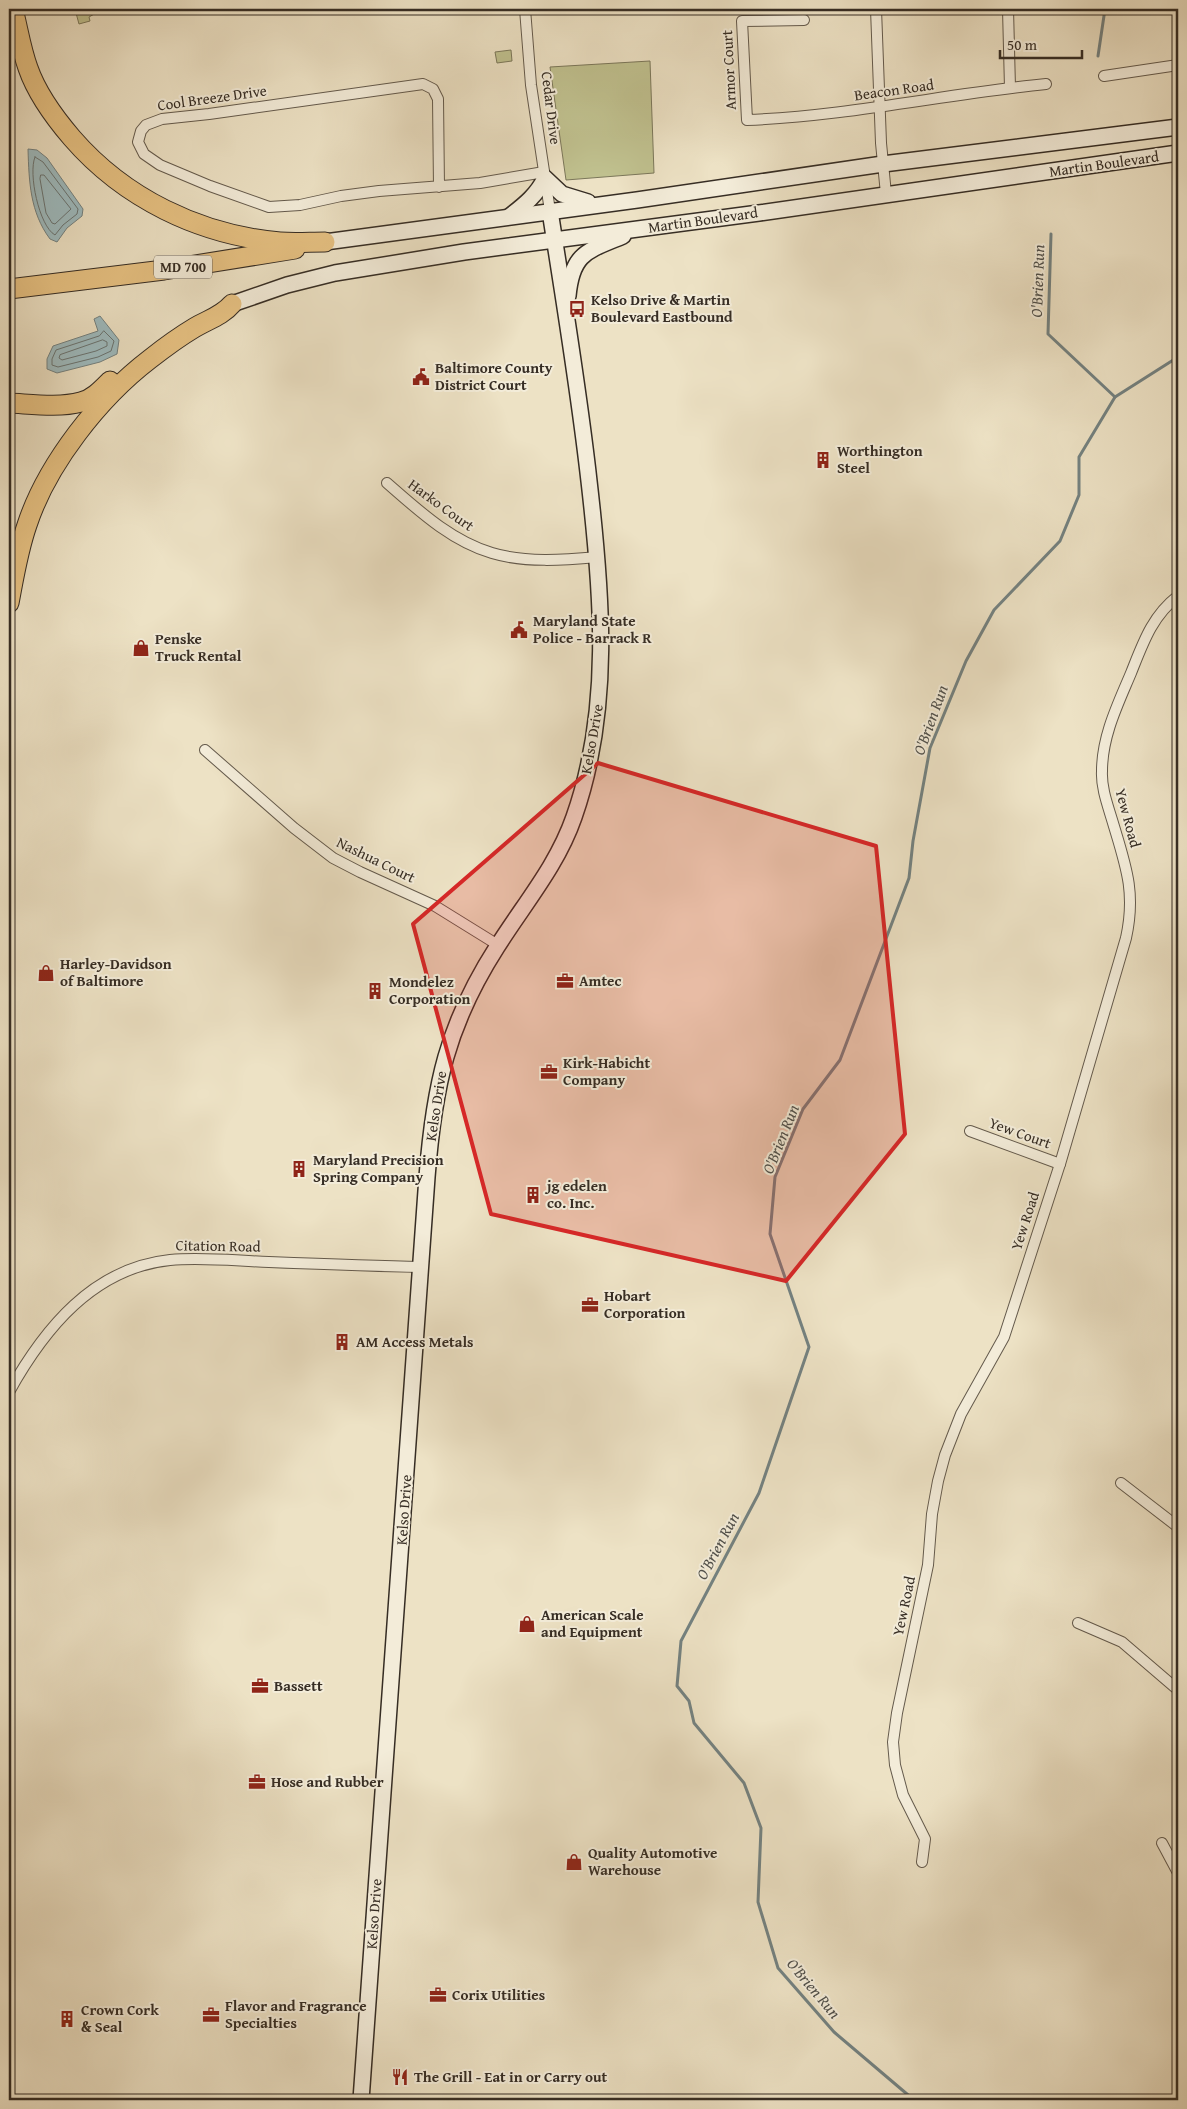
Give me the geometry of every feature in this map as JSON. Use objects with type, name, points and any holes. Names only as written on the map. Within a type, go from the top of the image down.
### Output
[{"type":"highway","points":[[13,9],[28,67],[46,104],[58,122],[85,153],[132,192],[165,210],[228,234],[280,242],[325,242]]},
{"type":"highway","name":"MD 700","points":[[9,289],[164,270],[304,248],[325,242]]},
{"type":"highway","points":[[9,403],[50,405],[88,400],[162,340],[187,324],[232,304]]},
{"type":"highway","points":[[9,603],[19,550],[27,524],[44,487],[74,439],[116,389],[145,363],[194,328],[226,311],[232,304]]},
{"type":"main road","name":"Martin Boulevard","points":[[325,242],[637,200],[884,164],[1178,127]]},
{"type":"main road","name":"Martin Boulevard","points":[[232,304],[287,285],[335,273],[554,239],[638,229],[1178,153]]},
{"type":"main road","points":[[510,216],[540,189],[545,175],[562,194],[580,202],[600,204]]},
{"type":"main road","name":"Kelso Drive","points":[[361,2100],[434,1106],[446,1052],[465,1003],[498,945],[551,866],[573,821],[582,795],[598,718],[601,684],[598,557],[578,383],[550,211]]},
{"type":"main road","points":[[567,317],[570,277],[578,260],[594,248],[638,229]]},
{"type":"street","name":"Cedar Drive","points":[[525,9],[531,85],[550,211]]},
{"type":"street","points":[[876,9],[881,143],[886,194]]},
{"type":"street","points":[[1008,9],[1010,88]]},
{"type":"street","name":"Armor Court","points":[[747,120],[742,21],[804,20]]},
{"type":"street","points":[[1104,76],[1178,65]]},
{"type":"street","name":"Cool Breeze Drive","points":[[439,187],[438,99],[433,89],[423,84],[162,119],[146,125],[139,136],[138,142],[144,154],[160,165],[210,186],[269,207],[300,205],[341,196],[379,191],[439,187],[545,175]]},
{"type":"street","name":"Beacon Road","points":[[747,120],[880,108],[1046,84]]},
{"type":"street","name":"Harko Court","points":[[387,483],[422,513],[452,534],[492,553],[516,558],[543,560],[598,557]]},
{"type":"street","name":"Yew Road","points":[[922,1862],[925,1839],[903,1795],[895,1765],[893,1742],[926,1574],[932,1514],[938,1481],[945,1455],[961,1414],[1004,1337],[1060,1164],[1126,938],[1132,906],[1123,858],[1105,797],[1102,771],[1106,738],[1150,627],[1162,610],[1178,596]]},
{"type":"street","name":"Nashua Court","points":[[205,750],[294,828],[333,858],[435,906],[498,945]]},
{"type":"street","name":"Yew Court","points":[[970,1131],[1060,1164]]},
{"type":"street","name":"Citation Road","points":[[9,1392],[37,1346],[51,1327],[70,1308],[110,1279],[135,1269],[169,1260],[422,1267]]},
{"type":"street","points":[[1121,1483],[1178,1527]]},
{"type":"street","points":[[1078,1623],[1122,1642],[1178,1690]]},
{"type":"street","points":[[1162,1843],[1178,1873]]},
{"type":"highlighted area","points":[[598,763],[876,846],[905,1134],[786,1281],[491,1214],[413,924]]},
{"type":"green space","points":[[75,9],[95,9],[96,13],[89,17],[90,21],[79,24],[76,13],[73,11]]},
{"type":"green space","points":[[511,50],[512,61],[497,63],[495,52]]},
{"type":"green space","points":[[650,61],[654,173],[566,180],[550,67]]},
{"type":"water","points":[[28,149],[37,150],[47,158],[83,209],[82,216],[67,228],[57,242],[50,239],[38,218],[30,185]]},
{"type":"water","points":[[100,316],[119,340],[117,354],[100,362],[57,373],[47,369],[47,359],[53,346],[98,331],[94,319]]},
{"type":"waterway","name":"O'Brien Run","points":[[1098,56],[1105,9]]},
{"type":"waterway","name":"O'Brien Run","points":[[914,2100],[834,2032],[778,1968],[758,1902],[761,1828],[744,1783],[694,1723],[689,1701],[677,1686],[681,1641],[759,1493],[809,1347],[770,1234],[775,1177],[803,1109],[840,1060],[909,878],[913,841],[930,748],[966,661],[994,610],[1060,541],[1079,495],[1079,457],[1115,397],[1048,334],[1051,234]]},
{"type":"waterway","points":[[1115,397],[1178,357]]},
{"type":"place","name":"Kelso Drive & Martin Boulevard Eastbound","points":[[577,309]]},
{"type":"place","name":"Baltimore County District Court","points":[[421,377]]},
{"type":"place","name":"Worthington Steel","points":[[823,460]]},
{"type":"place","name":"Maryland State Police - Barrack R","points":[[519,630]]},
{"type":"place","name":"Penske Truck Rental","points":[[141,648]]},
{"type":"place","name":"Harley-Davidson of Baltimore","points":[[46,973]]},
{"type":"place","name":"Amtec","points":[[565,981]]},
{"type":"place","name":"Mondelez Corporation","points":[[375,991]]},
{"type":"place","name":"Kirk-Habicht Company","points":[[549,1072]]},
{"type":"place","name":"Maryland Precision Spring Company","points":[[299,1169]]},
{"type":"place","name":"jg edelen co. Inc.","points":[[533,1195]]},
{"type":"place","name":"Hobart Corporation","points":[[590,1305]]},
{"type":"place","name":"AM Access Metals","points":[[342,1342]]},
{"type":"place","name":"American Scale and Equipment","points":[[527,1624]]},
{"type":"place","name":"Bassett","points":[[260,1686]]},
{"type":"place","name":"Hose and Rubber","points":[[257,1782]]},
{"type":"place","name":"Quality Automotive Warehouse","points":[[574,1862]]},
{"type":"place","name":"Corix Utilities","points":[[438,1995]]},
{"type":"place","name":"Flavor and Fragrance Specialties","points":[[211,2015]]},
{"type":"place","name":"Crown Cork & Seal","points":[[67,2019]]},
{"type":"place","name":"The Grill - Eat in or Carry out","points":[[400,2077]]}]
